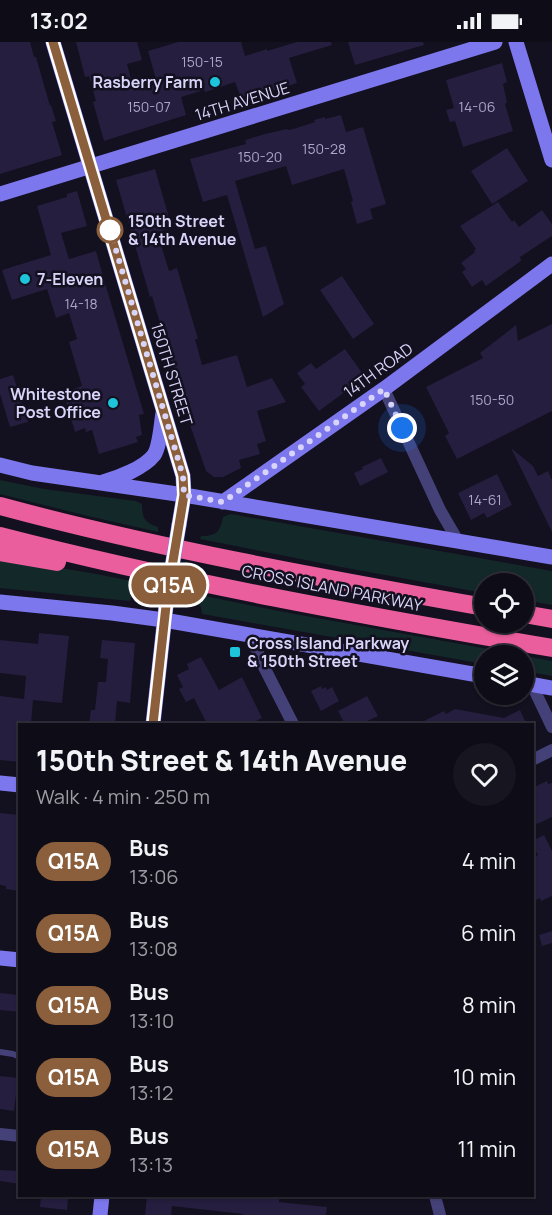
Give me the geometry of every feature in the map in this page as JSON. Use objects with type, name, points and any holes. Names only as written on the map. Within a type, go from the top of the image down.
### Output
[{"type":"highway","name":"CROSS ISLAND PARKWAY","points":[[0,506],[137,539],[288,571],[474,605]]},
{"type":"highway","name":"CROSS ISLAND PARKWAY","points":[[0,536],[100,561],[230,589],[552,648]]},
{"type":"highway","points":[[0,552],[230,589]]},
{"type":"highway","points":[[534,616],[552,619]]},
{"type":"street","name":"150TH STREET","points":[[53,42],[183,476],[184,495],[167,597],[153,723]]},
{"type":"street","name":"14TH AVENUE","points":[[0,194],[495,42]]},
{"type":"street","points":[[516,42],[552,160]]},
{"type":"street","name":"14TH ROAD","points":[[223,502],[384,389],[552,264]]},
{"type":"street","points":[[384,389],[440,510],[458,541]]},
{"type":"street","points":[[99,483],[140,467],[154,455],[164,410]]},
{"type":"street","points":[[0,465],[32,473],[184,495],[552,557]]},
{"type":"street","points":[[0,602],[164,620],[474,674]]},
{"type":"street","points":[[250,635],[292,723]]},
{"type":"street","points":[[534,685],[552,688]]},
{"type":"street","points":[[534,695],[552,727]]},
{"type":"street","points":[[534,759],[552,750]]},
{"type":"street","points":[[0,783],[18,785]]},
{"type":"street","points":[[0,958],[18,960]]},
{"type":"street","points":[[0,1134],[18,1136]]},
{"type":"street","points":[[100,1215],[102,1197]]},
{"type":"street","points":[[435,1197],[440,1215]]},
{"type":"lane","points":[[0,1052],[18,1056]]},
{"type":"green space","points":[[0,480],[44,489],[136,501],[142,504],[145,519],[158,527],[158,532],[0,494]]},
{"type":"green space","points":[[231,514],[552,571],[552,605],[534,602],[534,573],[474,573],[474,591],[200,539],[201,536],[217,532],[223,517]]},
{"type":"green space","points":[[0,558],[147,584],[147,589],[135,591],[130,601],[0,588]]},
{"type":"green space","points":[[190,593],[474,646],[474,662],[202,614],[199,603],[189,597]]},
{"type":"green space","points":[[534,658],[552,661],[552,676],[534,673]]},
{"type":"building","points":[[0,42],[30,42],[56,121],[52,122],[62,155],[0,174]]},
{"type":"building","points":[[76,42],[137,42],[142,60],[127,64],[134,90],[157,83],[148,51],[178,42],[241,42],[245,56],[297,42],[331,42],[332,45],[289,58],[297,83],[242,101],[235,82],[205,92],[204,90],[181,97],[186,115],[104,141],[93,102],[96,101],[89,76],[85,77]]},
{"type":"building","points":[[348,42],[423,42],[424,45],[355,65]]},
{"type":"building","points":[[502,63],[507,82],[503,84],[507,102],[505,104],[513,131],[463,147],[455,121],[450,122],[446,110],[454,108],[446,80]]},
{"type":"building","points":[[341,115],[346,132],[363,127],[386,204],[370,209],[373,219],[357,224],[344,169],[292,185],[286,166],[235,181],[255,249],[266,246],[284,304],[263,317],[227,195],[203,202],[190,159],[246,144],[245,140],[265,134],[293,129],[325,117],[325,119]]},
{"type":"building","points":[[507,148],[528,181],[492,204],[471,171]]},
{"type":"building","points":[[155,169],[172,228],[157,232],[169,271],[177,268],[198,339],[195,339],[202,365],[237,355],[247,387],[272,378],[286,402],[257,411],[266,441],[257,444],[260,454],[239,460],[241,468],[223,477],[214,477],[206,471],[152,296],[150,297],[116,180]]},
{"type":"building","points":[[77,191],[87,226],[61,233],[69,259],[96,251],[144,414],[139,415],[142,435],[136,437],[138,442],[99,454],[92,430],[86,432],[85,428],[75,432],[64,395],[82,386],[69,342],[77,339],[69,313],[56,318],[47,289],[12,300],[2,270],[51,255],[37,206],[67,197],[67,194]]},
{"type":"building","points":[[498,202],[512,222],[514,220],[519,227],[542,210],[552,224],[552,236],[520,257],[521,261],[486,286],[482,280],[472,287],[462,272],[466,269],[461,263],[476,249],[460,226]]},
{"type":"building","points":[[342,276],[374,324],[353,339],[320,290]]},
{"type":"building","points":[[552,324],[552,411],[457,459],[445,436],[449,433],[426,387],[483,358],[480,353],[516,325],[518,341]]},
{"type":"building","points":[[345,349],[365,377],[319,411],[301,387],[305,384],[297,373],[311,363],[316,369]]},
{"type":"building","points":[[13,375],[28,422],[10,427],[0,394],[0,379]]},
{"type":"building","points":[[511,448],[533,466],[538,476],[548,471],[552,480],[552,532]]},
{"type":"building","points":[[381,458],[388,472],[360,486],[354,473]]},
{"type":"building","points":[[497,474],[512,505],[487,518],[484,513],[471,520],[458,493]]},
{"type":"building","points":[[39,633],[69,636],[62,703],[33,700],[31,723],[18,723],[18,762],[0,760],[0,696],[24,699],[26,676],[0,673],[0,640],[38,644]]},
{"type":"building","points":[[102,640],[135,643],[130,703],[117,701],[115,723],[89,723],[91,710],[95,710],[98,682],[106,682],[108,659],[100,658]]},
{"type":"building","points":[[201,657],[219,690],[242,677],[262,718],[252,723],[206,723],[194,698],[186,702],[179,689],[183,687],[177,675],[189,669],[187,664]]},
{"type":"building","points":[[321,686],[322,689],[326,687],[327,690],[332,687],[339,701],[321,711],[311,691]]},
{"type":"building","points":[[367,696],[378,716],[363,723],[344,723],[338,711]]},
{"type":"building","points":[[455,709],[504,718],[520,710],[525,721],[521,723],[420,723],[444,711],[446,714]]},
{"type":"building","points":[[547,781],[548,784],[552,783],[552,817],[537,824],[534,819],[534,787]]},
{"type":"building","points":[[0,813],[18,815],[18,891],[6,889],[6,886],[0,885]]},
{"type":"building","points":[[544,835],[552,851],[552,896],[541,901],[540,898],[534,901],[534,857],[538,855],[534,848],[534,840]]},
{"type":"building","points":[[552,931],[552,943],[542,946],[539,935]]},
{"type":"building","points":[[0,993],[18,995],[18,1012],[0,1010]]},
{"type":"building","points":[[0,1076],[18,1078],[14,1111],[0,1109]]},
{"type":"building","points":[[0,1170],[18,1171],[18,1184],[0,1181]]},
{"type":"building","points":[[41,1197],[68,1199],[67,1210],[40,1207]]},
{"type":"building","points":[[147,1197],[280,1197],[279,1202],[327,1207],[326,1215],[243,1215],[172,1206],[171,1215],[145,1215]]},
{"type":"bus line","name":"Q15A","points":[[53,42],[183,476],[184,495],[167,597],[153,723]]},
{"type":"place","name":"Rasberry Farm","points":[[215,82]]},
{"type":"place","name":"150th Street & 14th Avenue","points":[[110,230]]},
{"type":"place","name":"7-Eleven","points":[[25,279]]},
{"type":"place","name":"Whitestone Post Office","points":[[113,403]]},
{"type":"place","name":"Cross Island Parkway & 150th Street","points":[[235,652]]},
{"type":"route","points":[[110,230],[183,476],[184,495],[223,502],[384,389],[402,428]]}]
